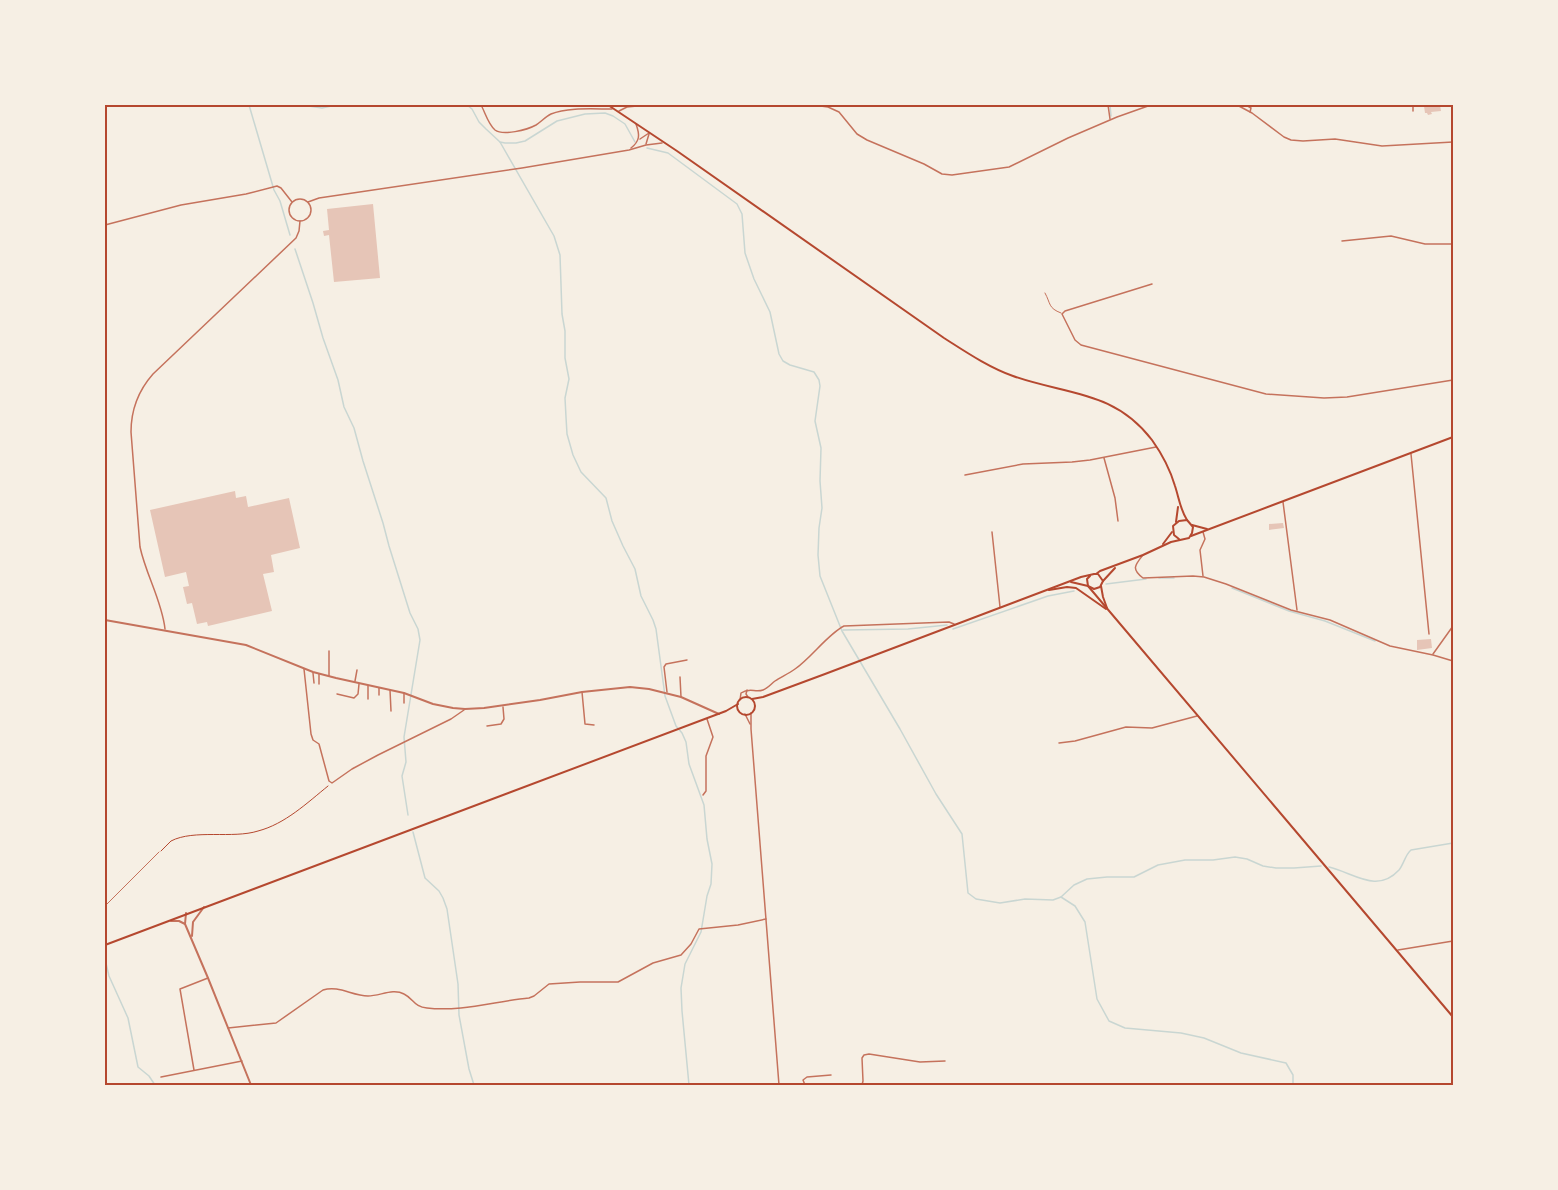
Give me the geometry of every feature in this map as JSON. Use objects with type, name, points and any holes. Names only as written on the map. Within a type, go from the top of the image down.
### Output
[{"type":"main road","points":[[608,105],[962,349],[1010,375],[1078,393],[1121,411],[1133,420],[1156,446],[1165,461],[1186,520],[1192,525],[1210,529]]},
{"type":"main road","points":[[105,945],[719,714],[744,698],[763,697],[1068,582],[1096,574],[1179,539],[1187,539],[1199,531],[1210,529],[1453,437]]},
{"type":"main road","points":[[1179,504],[1176,522],[1173,526],[1173,532],[1179,539]]},
{"type":"main road","points":[[1176,522],[1186,520]]},
{"type":"main road","points":[[1191,536],[1192,525]]},
{"type":"main road","points":[[1161,546],[1173,532]]},
{"type":"main road","points":[[1108,610],[1101,586],[1109,573],[1118,565]]},
{"type":"main road","points":[[1096,574],[1103,581]]},
{"type":"main road","points":[[1090,576],[1087,579],[1088,586],[1453,1017]]},
{"type":"main road","points":[[1068,582],[1079,583],[1094,590],[1101,586]]},
{"type":"main road","points":[[1047,590],[1072,587],[1108,610]]},
{"type":"main road","points":[[726,711],[751,713],[755,704],[763,697]]},
{"type":"main road","points":[[750,698],[755,704]]},
{"type":"main road","points":[[739,702],[740,712]]},
{"type":"street","points":[[481,105],[497,132],[527,129],[552,114],[565,111],[613,109]]},
{"type":"street","points":[[618,112],[627,107],[646,105]]},
{"type":"street","points":[[813,105],[834,109],[862,138],[945,175],[1009,167],[1110,120],[1157,105]]},
{"type":"street","points":[[1108,105],[1110,120]]},
{"type":"street","points":[[1237,105],[1291,140],[1335,139],[1382,146],[1453,142]]},
{"type":"street","points":[[1246,105],[1251,108],[1250,112]]},
{"type":"street","points":[[1413,105],[1413,111]]},
{"type":"street","points":[[636,123],[639,140]]},
{"type":"street","points":[[629,150],[650,132]]},
{"type":"street","points":[[646,145],[650,132]]},
{"type":"street","points":[[309,202],[312,209],[307,219],[300,222],[293,219],[289,213],[290,205],[294,200],[302,199],[309,202],[320,198],[522,168],[664,142]]},
{"type":"street","points":[[105,225],[277,186],[292,202]]},
{"type":"street","points":[[165,630],[162,610],[140,547],[131,432],[135,403],[143,385],[153,374],[293,241],[299,231],[300,222]]},
{"type":"street","points":[[1342,241],[1391,236],[1425,244],[1453,244]]},
{"type":"street","points":[[1152,284],[1069,309],[1062,314],[1075,340],[1081,345],[1266,394],[1324,398],[1347,397],[1453,380]]},
{"type":"street","points":[[965,475],[1023,464],[1072,462],[1156,446]]},
{"type":"street","points":[[1411,453],[1430,634]]},
{"type":"street","points":[[1104,457],[1118,521]]},
{"type":"street","points":[[1283,501],[1298,611]]},
{"type":"street","points":[[1203,531],[1205,539],[1200,550],[1204,577]]},
{"type":"street","points":[[992,532],[1000,608]]},
{"type":"street","points":[[1143,555],[1135,569],[1137,574],[1143,578],[1204,577],[1298,611],[1330,620],[1390,646],[1453,661]]},
{"type":"street","points":[[105,620],[246,645],[319,674],[390,689],[433,704],[465,709],[630,687],[681,697],[719,714]]},
{"type":"street","points":[[739,702],[741,693],[747,690],[764,690],[793,671],[839,628],[844,626],[949,622],[955,625]]},
{"type":"street","points":[[1433,655],[1453,626]]},
{"type":"street","points":[[329,651],[329,676]]},
{"type":"street","points":[[667,693],[664,667],[666,664],[687,660]]},
{"type":"street","points":[[303,668],[311,735],[313,740],[319,744],[329,781],[332,783],[352,769],[461,714],[465,709]]},
{"type":"street","points":[[337,694],[354,698],[358,694],[357,670]]},
{"type":"street","points":[[313,672],[314,683]]},
{"type":"street","points":[[319,674],[319,684]]},
{"type":"street","points":[[680,677],[681,697]]},
{"type":"street","points":[[368,685],[368,699]]},
{"type":"street","points":[[379,687],[379,695]]},
{"type":"street","points":[[390,689],[391,711]]},
{"type":"street","points":[[747,690],[746,694],[750,698]]},
{"type":"street","points":[[582,692],[584,722],[587,725],[594,725]]},
{"type":"street","points":[[404,693],[404,703]]},
{"type":"street","points":[[487,726],[501,724],[504,719],[503,705]]},
{"type":"street","points":[[751,713],[779,1085]]},
{"type":"street","points":[[745,714],[751,725]]},
{"type":"street","points":[[1059,743],[1126,728],[1152,728],[1197,716]]},
{"type":"street","points":[[703,795],[706,791],[705,756],[713,736],[707,718]]},
{"type":"street","points":[[192,938],[193,922],[204,907]]},
{"type":"street","points":[[186,913],[193,922]]},
{"type":"street","points":[[186,913],[185,924],[251,1085]]},
{"type":"street","points":[[228,1028],[276,1023],[323,990],[330,988],[364,996],[402,993],[419,1007],[433,1009],[529,998],[549,984],[618,982],[654,963],[681,956],[699,929],[738,925],[766,919]]},
{"type":"street","points":[[165,921],[179,921],[185,924]]},
{"type":"street","points":[[1396,950],[1453,941]]},
{"type":"street","points":[[194,1070],[180,989],[208,978]]},
{"type":"street","points":[[862,1085],[864,1055],[920,1062],[945,1061]]},
{"type":"street","points":[[161,1077],[242,1062]]},
{"type":"street","points":[[805,1085],[803,1080],[807,1077],[831,1075]]},
{"type":"street","points":[[866,1085],[877,1085]]},
{"type":"lane","points":[[1045,293],[1053,310],[1062,314]]},
{"type":"lane","points":[[105,906],[159,852]]},
{"type":"path","points":[[159,852],[172,841],[185,837],[258,832],[290,816],[332,783]]},
{"type":"building","points":[[1440,105],[1441,111],[1431,112],[1432,114],[1428,115],[1425,113],[1424,106]]},
{"type":"building","points":[[373,204],[380,278],[334,282],[329,235],[324,236],[323,231],[329,230],[327,209]]},
{"type":"building","points":[[235,491],[236,498],[246,496],[248,507],[289,498],[300,548],[271,555],[274,572],[263,574],[272,611],[208,626],[207,622],[197,624],[192,603],[187,604],[183,587],[189,586],[186,572],[165,577],[150,510]]},
{"type":"building","points":[[1283,523],[1284,528],[1269,530],[1269,524]]},
{"type":"building","points":[[1431,639],[1432,648],[1417,650],[1417,640]]},
{"type":"waterway","points":[[249,105],[290,235]]},
{"type":"waterway","points":[[302,105],[322,108],[336,105]]},
{"type":"waterway","points":[[467,105],[479,122],[500,142],[525,141],[557,121],[585,114],[605,113],[625,124],[635,142]]},
{"type":"waterway","points":[[1110,105],[1111,116]]},
{"type":"waterway","points":[[500,142],[554,236],[560,255],[565,358],[569,379],[565,398],[567,434],[581,472],[606,498],[612,521],[635,569],[641,596],[656,629],[665,696],[676,726],[686,742],[689,764],[704,805],[712,864],[711,884],[701,932],[685,964],[681,988],[689,1085]]},
{"type":"waterway","points":[[647,148],[668,153],[737,204],[742,214],[745,253],[754,279],[770,312],[779,354],[783,361],[790,365],[814,372],[819,380],[815,421],[821,448],[822,508],[818,555],[820,576],[842,631],[936,794],[962,834],[968,893],[976,899],[1000,903],[1025,899],[1053,900],[1061,897],[1075,906],[1085,922],[1097,999],[1109,1021],[1125,1028],[1181,1033],[1204,1038],[1241,1053],[1286,1063],[1293,1075],[1293,1085]]},
{"type":"waterway","points":[[295,249],[338,380],[344,407],[354,428],[410,613],[418,629],[420,640],[404,737],[406,762],[402,776],[408,815]]},
{"type":"waterway","points":[[1159,578],[1174,578]]},
{"type":"waterway","points":[[1106,584],[1146,579]]},
{"type":"waterway","points":[[1232,588],[1375,641]]},
{"type":"waterway","points":[[953,629],[1048,596],[1074,591]]},
{"type":"waterway","points":[[843,630],[908,629],[947,625]]},
{"type":"waterway","points":[[413,832],[425,878],[439,891],[447,909],[458,984],[459,1015],[474,1085]]},
{"type":"waterway","points":[[1329,867],[1365,880],[1382,880],[1391,877],[1399,870],[1411,850],[1453,843]]},
{"type":"waterway","points":[[1061,897],[1074,885],[1087,879],[1134,877],[1158,865],[1185,860],[1235,857],[1276,868],[1321,866]]},
{"type":"waterway","points":[[105,959],[109,976],[128,1018],[138,1067],[149,1076],[155,1085]]}]
